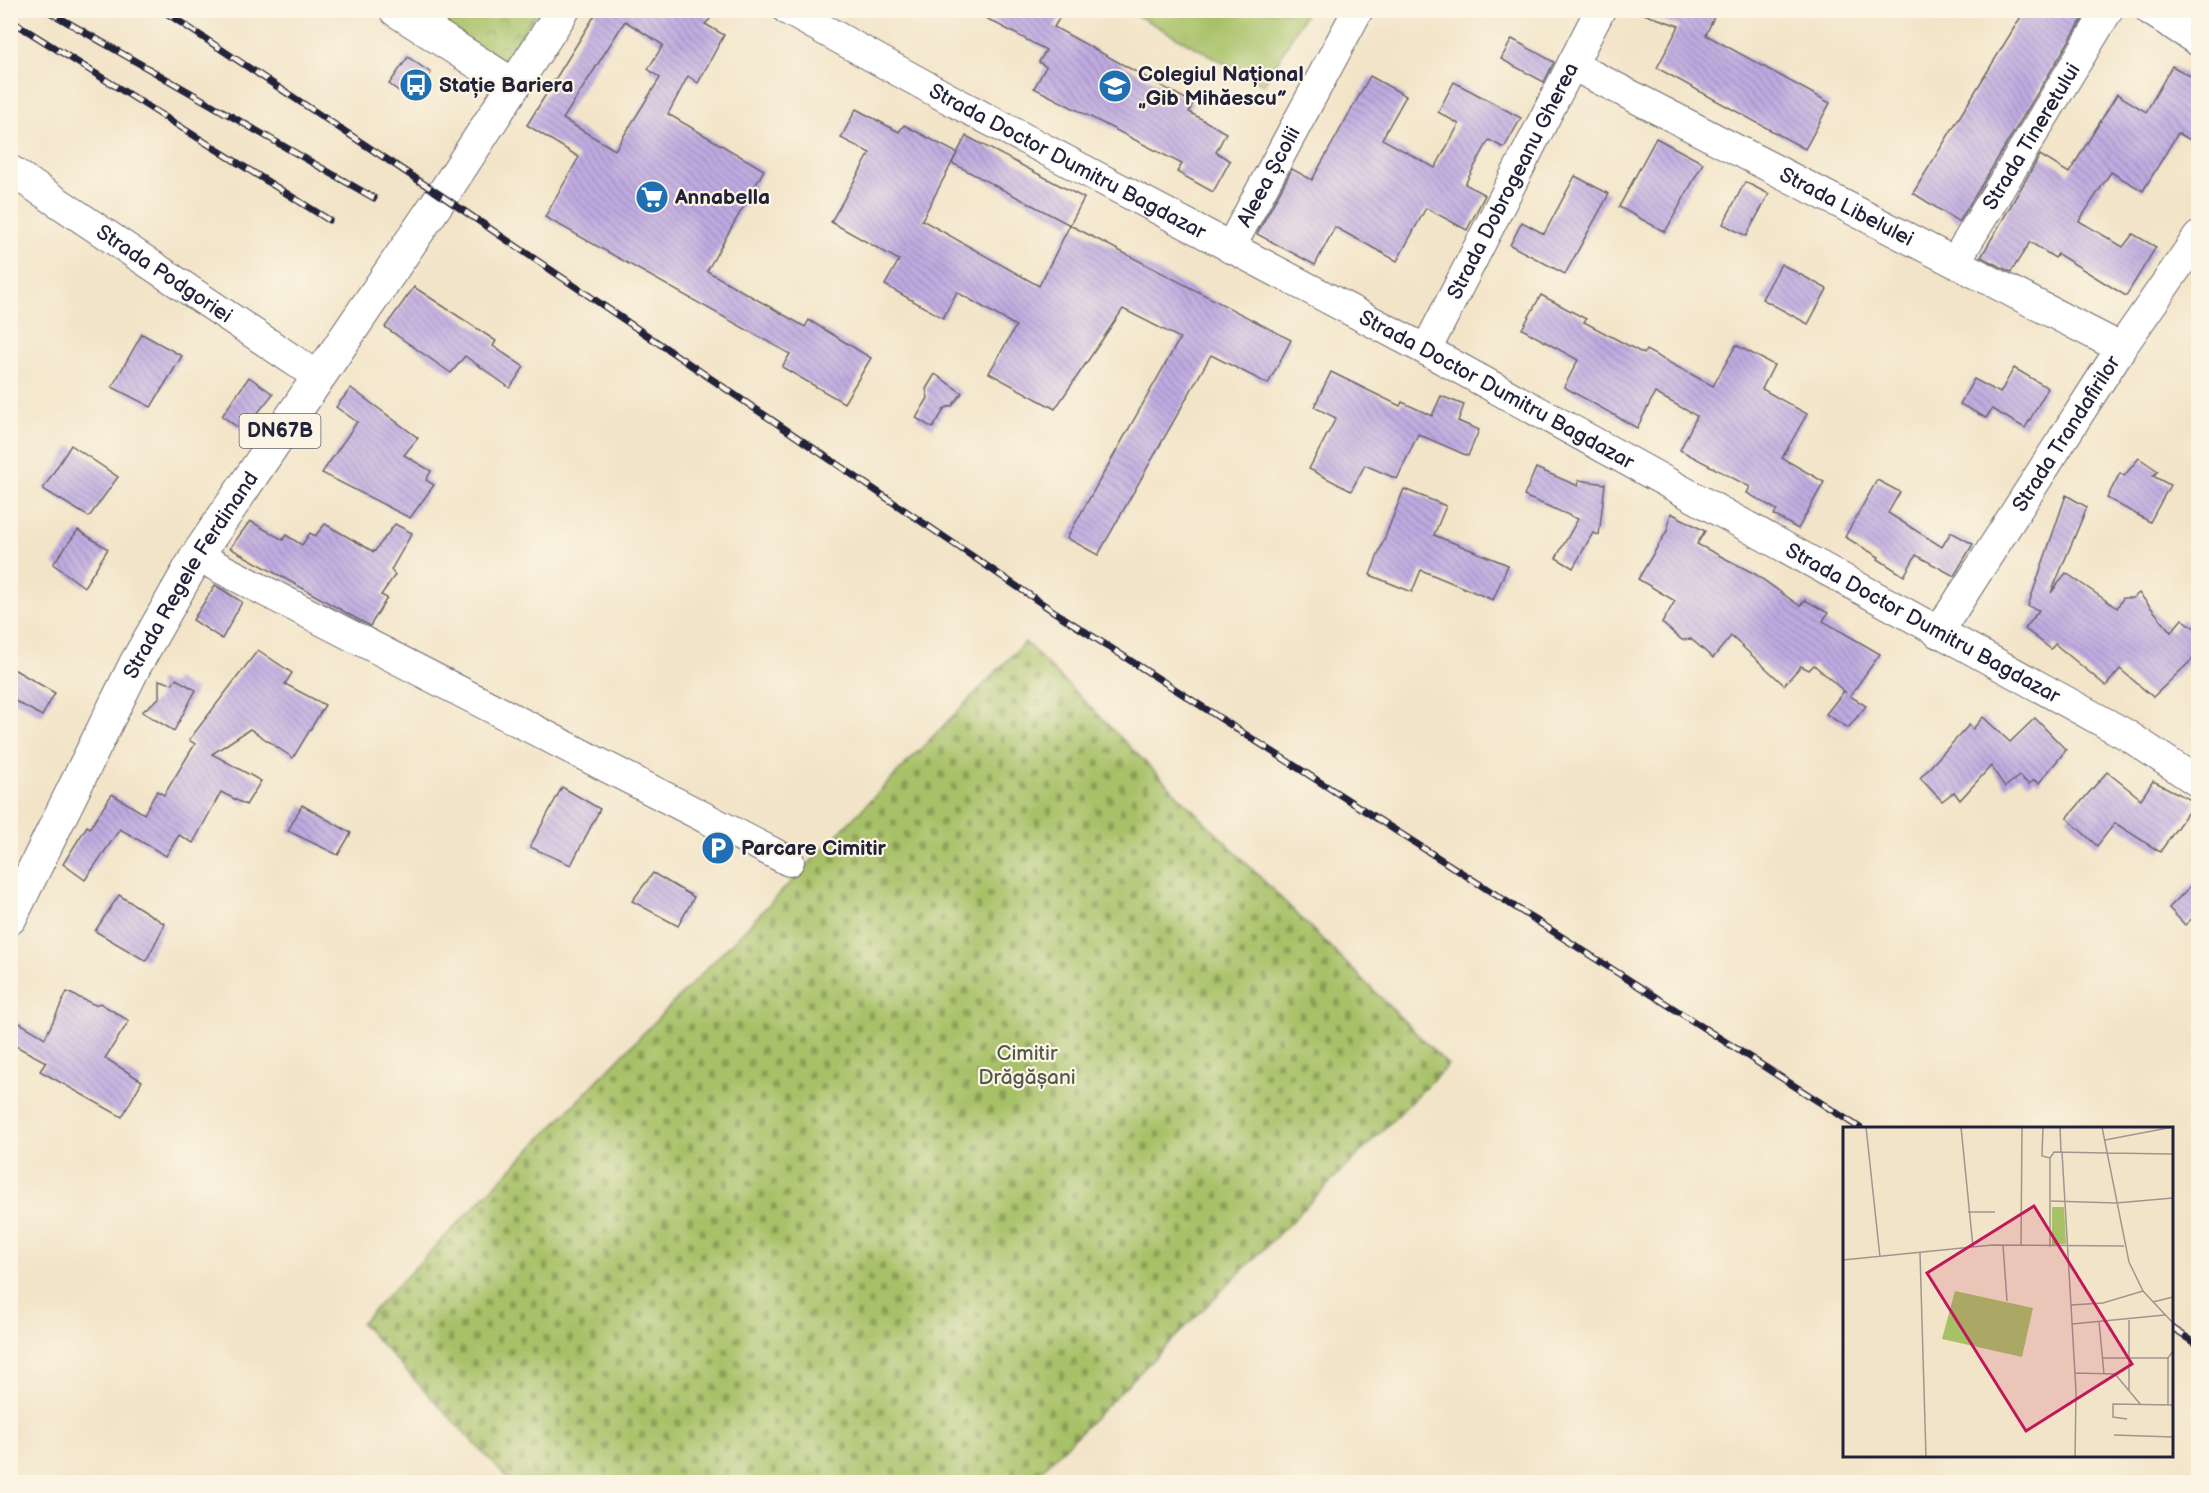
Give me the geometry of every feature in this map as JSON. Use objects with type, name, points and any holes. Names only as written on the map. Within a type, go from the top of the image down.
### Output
[{"type":"main road","points":[[396,10],[513,86]]},
{"type":"main road","name":"Strada Regele Ferdinand","points":[[10,918],[22,868],[196,556],[442,196],[563,10]]},
{"type":"street","name":"Strada Doctor Dumitru Bagdazar","points":[[788,10],[1230,248],[1426,350],[2127,735],[2199,782]]},
{"type":"street","name":"Aleea Școlii","points":[[1230,248],[1358,10]]},
{"type":"street","name":"Strada Dobrogeanu Gherea","points":[[1426,350],[1600,10]]},
{"type":"street","name":"Strada Tineretului","points":[[1955,262],[2108,10]]},
{"type":"street","points":[[2150,10],[2199,41]]},
{"type":"street","name":"Strada Libelulei","points":[[1572,65],[2121,348]]},
{"type":"street","name":"Strada Podgoriei","points":[[10,170],[317,376]]},
{"type":"street","name":"Strada Trandafirilor","points":[[1938,633],[2121,348],[2199,237]]},
{"type":"street","points":[[196,556],[789,861]]},
{"type":"green space","points":[[421,11],[538,11],[502,63]]},
{"type":"green space","points":[[1129,11],[1307,11],[1264,85]]},
{"type":"green space","name":"Cimitir Drăgășani","points":[[1025,642],[1448,1065],[1030,1482],[511,1482],[361,1323]]},
{"type":"building","points":[[598,10],[697,10],[710,19],[705,24],[724,35],[698,83],[688,76],[668,114],[764,170],[707,271],[805,327],[809,320],[871,358],[844,403],[782,367],[790,354],[545,217],[579,157],[527,125]],"holes":[[[625,21],[663,45],[648,69],[660,78],[615,150],[563,119]]]},
{"type":"building","points":[[971,10],[1064,10],[1054,27],[1193,103],[1189,112],[1226,133],[1216,152],[1230,161],[1213,192],[1177,172],[1182,164],[1034,88],[1046,67],[1039,62],[1046,50]]},
{"type":"building","points":[[1645,10],[1717,10],[1706,35],[1830,103],[1805,149],[1657,68],[1679,26],[1644,14]]},
{"type":"building","points":[[2025,10],[2088,10],[1959,222],[1913,193]]},
{"type":"building","points":[[1512,39],[1554,62],[1544,82],[1501,59]]},
{"type":"building","points":[[408,57],[431,73],[413,101],[389,84]]},
{"type":"building","points":[[2172,66],[2199,81],[2199,145],[2178,133],[2143,191],[2111,172],[2079,221],[2123,247],[2133,234],[2156,247],[2126,296],[2058,254],[2055,258],[2030,242],[2011,272],[1981,257],[2040,155],[2069,173],[2117,94],[2146,112]]},
{"type":"building","points":[[1370,76],[1406,96],[1382,139],[1435,168],[1459,124],[1438,112],[1454,82],[1521,118],[1504,148],[1489,140],[1465,184],[1485,195],[1467,230],[1426,208],[1397,261],[1335,227],[1315,265],[1257,234],[1292,169],[1312,180]]},
{"type":"building","points":[[856,109],[899,132],[904,125],[957,153],[922,220],[1039,286],[1070,225],[1291,340],[1268,384],[1211,355],[1098,555],[1067,538],[1180,338],[1123,309],[1055,409],[989,373],[1016,326],[957,292],[943,318],[885,285],[899,260],[831,222],[870,153],[841,138]]},
{"type":"building","points":[[966,136],[1084,198],[1070,225],[952,163]]},
{"type":"building","points":[[1656,138],[1703,163],[1665,232],[1619,207]]},
{"type":"building","points":[[1575,176],[1609,194],[1565,274],[1510,245],[1522,222],[1544,234]]},
{"type":"building","points":[[1745,182],[1769,194],[1746,236],[1723,224]]},
{"type":"building","points":[[1781,264],[1827,289],[1808,324],[1762,299]]},
{"type":"building","points":[[414,287],[496,341],[493,346],[524,367],[510,388],[465,356],[451,373],[385,327]]},
{"type":"building","points":[[1541,295],[1586,319],[1584,322],[1644,354],[1646,350],[1713,386],[1736,345],[1774,365],[1762,389],[1807,414],[1782,458],[1824,482],[1798,529],[1774,515],[1777,510],[1747,493],[1750,487],[1680,450],[1697,416],[1655,393],[1637,428],[1564,387],[1578,360],[1522,329]]},
{"type":"building","points":[[142,334],[182,356],[151,407],[112,387]]},
{"type":"building","points":[[2014,368],[2048,388],[2025,428],[1992,409],[1986,418],[1960,404],[1974,379],[2000,393]]},
{"type":"building","points":[[1331,372],[1400,406],[1402,402],[1432,416],[1441,396],[1464,405],[1458,421],[1479,430],[1468,456],[1418,434],[1397,479],[1365,465],[1351,491],[1309,469],[1336,418],[1314,407]]},
{"type":"building","points":[[935,374],[962,393],[952,406],[945,408],[933,428],[916,418],[928,398],[926,389]]},
{"type":"building","points":[[249,377],[273,394],[243,431],[222,416]]},
{"type":"building","points":[[351,388],[418,438],[404,455],[431,471],[426,480],[434,485],[410,518],[322,473],[357,422],[336,407]]},
{"type":"building","points":[[71,445],[118,477],[89,517],[43,489]]},
{"type":"building","points":[[2139,458],[2158,471],[2153,476],[2170,485],[2150,522],[2107,498],[2120,473],[2124,476]]},
{"type":"building","points":[[1536,468],[1578,486],[1579,480],[1605,484],[1599,535],[1593,533],[1573,568],[1556,558],[1578,519],[1524,496]]},
{"type":"building","points":[[1877,480],[1900,492],[1888,513],[1942,547],[1951,532],[1973,544],[1954,576],[1916,555],[1904,576],[1878,559],[1879,557],[1845,537]]},
{"type":"building","points":[[1404,489],[1446,506],[1434,535],[1508,565],[1493,600],[1421,570],[1412,592],[1370,575]]},
{"type":"building","points":[[2066,495],[2087,507],[2051,593],[2066,573],[2117,608],[2123,598],[2133,598],[2139,593],[2171,632],[2182,619],[2199,631],[2199,653],[2153,697],[2120,669],[2106,686],[2055,644],[2051,649],[2025,629],[2039,610],[2028,606]]},
{"type":"building","points":[[1671,513],[1705,531],[1697,544],[1755,574],[1800,606],[1805,600],[1828,613],[1823,621],[1880,654],[1850,696],[1866,706],[1848,728],[1826,714],[1844,691],[1814,665],[1809,670],[1801,666],[1784,685],[1731,636],[1713,658],[1691,639],[1682,640],[1662,623],[1675,601],[1638,579],[1667,531]]},
{"type":"building","points":[[250,521],[283,540],[286,535],[302,545],[310,533],[315,536],[325,524],[374,552],[395,524],[412,533],[391,570],[395,575],[381,595],[387,598],[370,626],[230,548]]},
{"type":"building","points":[[78,530],[108,549],[84,587],[53,564]]},
{"type":"building","points":[[215,585],[242,602],[222,639],[193,620]]},
{"type":"building","points":[[258,650],[292,673],[285,684],[325,705],[293,758],[250,729],[212,754],[261,781],[246,805],[221,792],[193,843],[179,835],[166,856],[120,829],[85,880],[63,864],[87,826],[90,828],[112,794],[144,814],[157,791],[164,795],[195,744],[189,740]]},
{"type":"building","points":[[10,667],[55,693],[42,716],[10,698]]},
{"type":"building","points":[[176,679],[196,690],[174,731],[142,712],[159,698],[159,680],[172,684]]},
{"type":"building","points":[[1983,717],[2010,742],[2035,718],[2066,750],[2039,783],[2034,780],[2029,784],[2019,776],[2005,787],[1991,766],[1960,800],[1954,792],[1942,801],[1920,778],[1969,725],[1973,729]]},
{"type":"building","points":[[2107,772],[2141,799],[2153,781],[2195,802],[2160,852],[2115,823],[2097,846],[2067,818]]},
{"type":"building","points":[[562,787],[600,809],[571,865],[530,847]]},
{"type":"building","points":[[302,805],[351,833],[338,855],[288,831]]},
{"type":"building","points":[[653,873],[694,897],[678,926],[632,901]]},
{"type":"building","points":[[2199,877],[2199,912],[2185,925],[2169,908]]},
{"type":"building","points":[[119,895],[165,924],[146,961],[95,931]]},
{"type":"building","points":[[67,992],[95,1005],[100,1003],[129,1021],[105,1058],[142,1081],[122,1117],[40,1071],[46,1062],[10,1043],[10,1017],[45,1038]]},
{"type":"railway","points":[[46,10],[374,198]]},
{"type":"railway","points":[[162,10],[442,196],[1053,611],[1858,1127]]},
{"type":"railway","points":[[10,20],[329,220]]},
{"type":"railway","points":[[2173,1329],[2198,1345]]},
{"type":"place","name":"Stație Bariera","points":[[416,85]]},
{"type":"place","name":"Colegiul Național „Gib Mihăescu”","points":[[1115,86]]},
{"type":"place","name":"Annabella","points":[[652,197]]},
{"type":"place","name":"Parcare Cimitir","points":[[718,848]]}]
